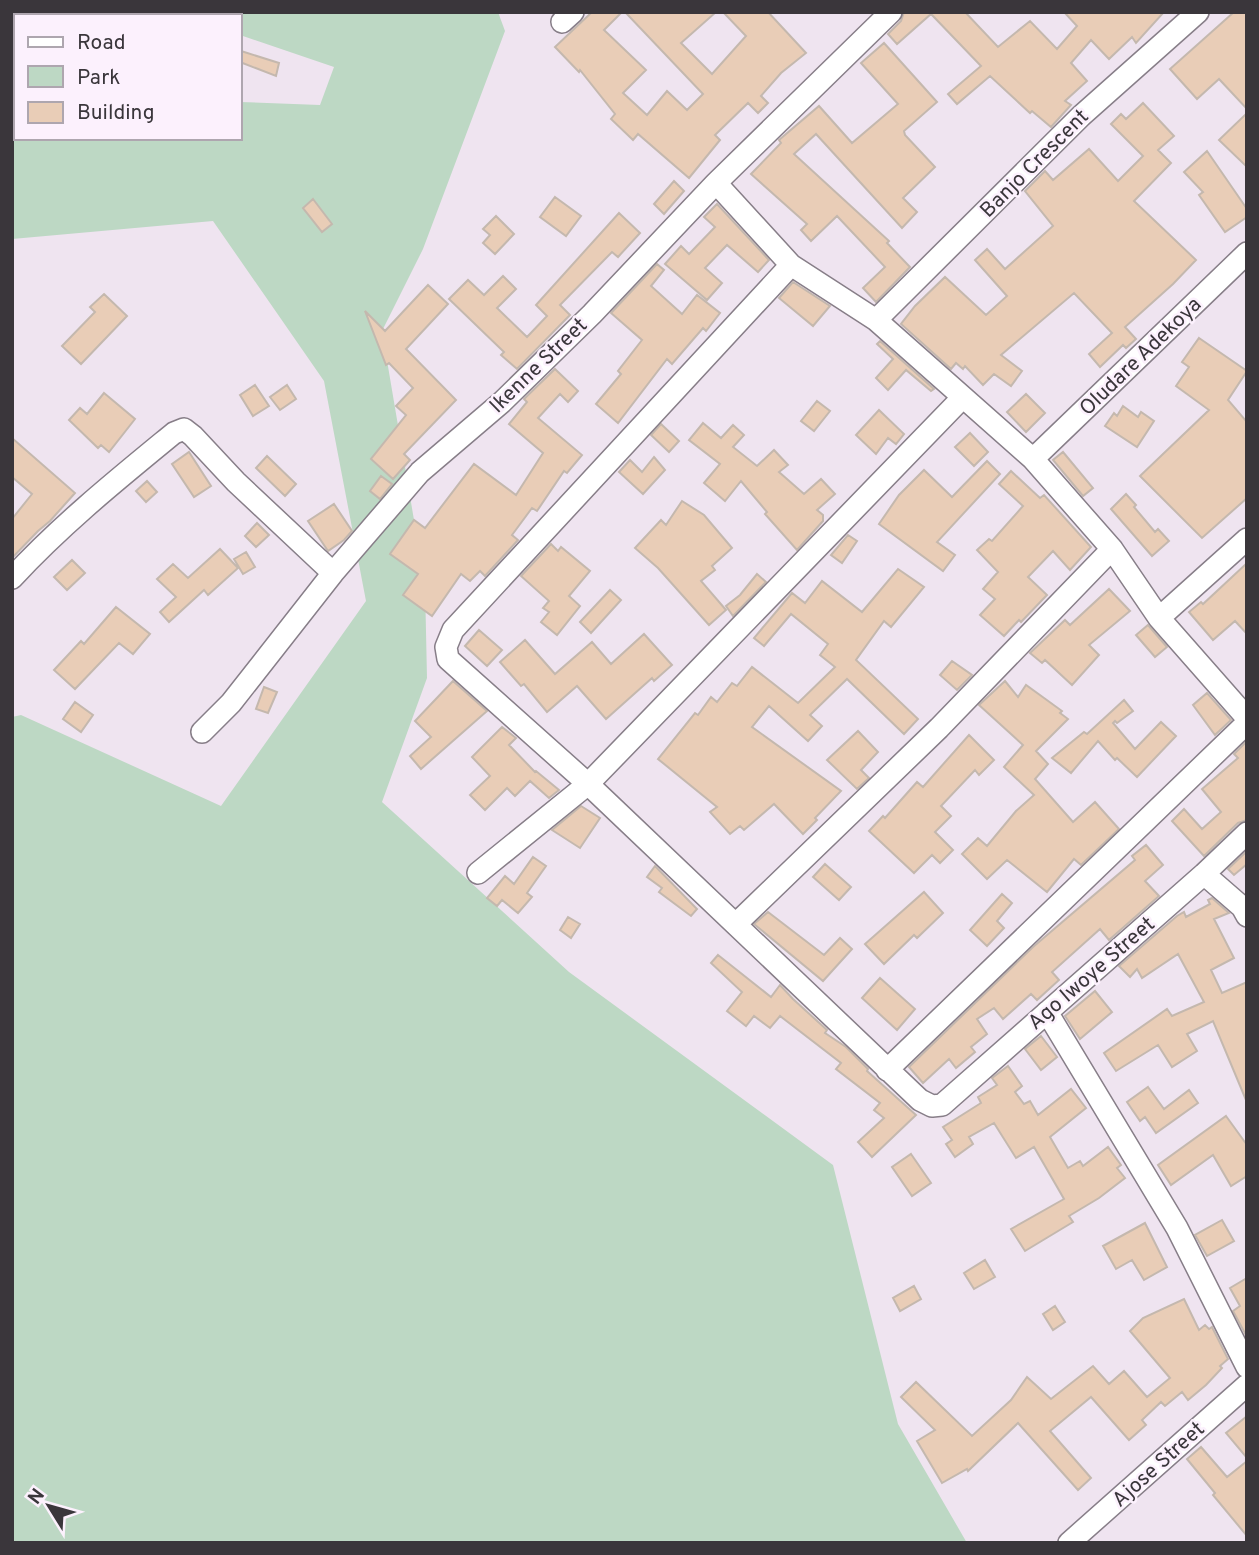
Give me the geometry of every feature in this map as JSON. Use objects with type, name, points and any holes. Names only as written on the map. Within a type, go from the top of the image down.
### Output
[{"type":"street","name":"Ikenne Street","points":[[202,732],[232,703],[333,573],[420,472],[502,402],[592,314],[716,183],[891,12]]},
{"type":"street","name":"Banjo Crescent","points":[[876,320],[1081,116],[1198,12]]},
{"type":"street","points":[[716,183],[791,265],[876,320],[1033,460],[1112,549],[1159,618],[1247,720],[887,1070],[737,923],[588,784],[448,659],[446,647],[453,631],[791,265]]},
{"type":"street","name":"Oludare Adekoya","points":[[1033,460],[1247,253]]},
{"type":"street","points":[[478,873],[588,784],[963,397]]},
{"type":"street","points":[[12,578],[90,501],[174,432],[184,429],[333,573]]},
{"type":"street","points":[[1159,618],[1247,539]]},
{"type":"street","points":[[737,923],[939,728],[1112,549]]},
{"type":"street","name":"Ago Iwoye Street","points":[[887,1070],[920,1100],[932,1106],[942,1105],[1247,833]]},
{"type":"street","points":[[1204,874],[1242,907],[1247,916]]},
{"type":"street","points":[[1047,1012],[1177,1227],[1247,1367]]},
{"type":"street","name":"Ajose Street","points":[[1069,1543],[1247,1385]]},
{"type":"green space","points":[[181,12],[498,12],[505,31],[423,249],[382,331],[425,585],[427,678],[382,802],[569,972],[833,1165],[898,1424],[967,1543],[12,1543],[12,717],[21,715],[221,806],[366,601],[324,381],[213,221],[12,239],[12,102],[14,140],[242,140],[242,102],[320,105],[334,67],[242,36],[242,14]]},
{"type":"building","points":[[592,12],[622,12],[604,30],[646,70],[623,93],[647,115],[667,91],[687,110],[703,94],[625,12],[716,12],[681,43],[712,74],[746,36],[723,12],[768,12],[806,53],[781,73],[761,96],[768,103],[758,113],[748,103],[715,135],[720,140],[689,178],[638,134],[633,140],[611,119],[615,114],[580,70],[579,72],[555,47]]},
{"type":"building","points":[[904,12],[965,12],[998,47],[1030,21],[1057,49],[1077,26],[1064,12],[1164,12],[1136,43],[1132,37],[1109,59],[1091,40],[1071,63],[1087,81],[1065,101],[1071,105],[1051,127],[1032,111],[1030,113],[990,76],[957,104],[948,94],[981,66],[931,14],[897,44],[888,34],[901,21]]},
{"type":"building","points":[[1234,12],[1247,12],[1247,109],[1219,79],[1197,99],[1170,69]]},
{"type":"building","points":[[884,43],[937,102],[904,131],[935,167],[903,198],[917,212],[902,228],[816,134],[794,154],[889,241],[887,243],[910,267],[876,302],[863,288],[885,267],[837,216],[811,241],[801,230],[807,224],[751,174],[781,143],[779,140],[819,106],[852,143],[898,104],[861,63]]},
{"type":"building","points":[[242,51],[279,63],[276,76],[242,63]]},
{"type":"building","points":[[1143,103],[1174,136],[1158,150],[1171,163],[1134,201],[1196,260],[1125,327],[1136,339],[1126,348],[1123,345],[1100,367],[1089,354],[1112,333],[1074,293],[1001,355],[1022,371],[1011,386],[994,374],[983,385],[965,366],[963,369],[956,363],[951,369],[901,324],[945,277],[986,315],[1007,296],[975,260],[987,249],[1005,269],[1053,226],[1025,191],[1045,171],[1053,180],[1089,149],[1118,181],[1143,156],[1111,124],[1121,114],[1126,119]]},
{"type":"building","points":[[1247,113],[1247,167],[1219,140]]},
{"type":"building","points":[[1207,151],[1247,209],[1247,217],[1225,232],[1199,195],[1203,192],[1184,172]]},
{"type":"building","points":[[674,181],[684,191],[664,214],[654,204]]},
{"type":"building","points":[[555,197],[581,216],[566,236],[540,217]]},
{"type":"building","points":[[313,199],[332,224],[322,232],[303,208]]},
{"type":"building","points":[[717,204],[769,260],[758,272],[727,245],[705,268],[722,283],[707,300],[665,264],[681,246],[689,254],[715,227],[704,217]]},
{"type":"building","points":[[619,213],[640,233],[618,257],[612,252],[560,305],[570,315],[517,369],[501,355],[504,352],[449,299],[468,280],[484,295],[503,276],[516,289],[497,308],[527,337],[547,316],[536,305]]},
{"type":"building","points":[[496,216],[514,234],[495,254],[483,243],[490,235],[483,229]]},
{"type":"building","points":[[657,264],[664,270],[651,286],[682,314],[697,295],[720,313],[706,331],[703,328],[672,364],[667,359],[618,423],[596,404],[621,374],[618,371],[642,340],[611,313]]},
{"type":"building","points":[[793,282],[830,306],[813,326],[779,298]]},
{"type":"building","points":[[428,285],[448,304],[406,349],[456,400],[404,454],[410,460],[393,479],[371,459],[406,415],[396,406],[413,388],[389,363],[386,365],[365,311],[385,331]]},
{"type":"building","points":[[104,294],[127,316],[81,364],[62,346],[95,312],[90,307]]},
{"type":"building","points":[[1199,338],[1247,371],[1228,400],[1247,422],[1247,498],[1202,538],[1140,476],[1209,410],[1176,386],[1189,367],[1182,362]]},
{"type":"building","points":[[880,341],[934,389],[931,391],[906,370],[888,390],[876,378],[893,359],[877,344]]},
{"type":"building","points":[[555,369],[578,391],[568,402],[560,394],[538,418],[582,455],[567,473],[564,471],[537,511],[532,508],[512,535],[518,540],[485,576],[480,571],[470,581],[461,574],[432,616],[403,595],[418,574],[390,554],[414,520],[425,528],[474,464],[516,495],[543,453],[509,424],[527,402],[524,399]]},
{"type":"building","points":[[255,385],[269,406],[253,416],[240,395]]},
{"type":"building","points":[[287,385],[296,399],[280,410],[270,397]]},
{"type":"building","points":[[104,393],[135,419],[109,452],[101,445],[98,448],[69,420],[80,408],[87,414]]},
{"type":"building","points":[[1026,394],[1045,413],[1026,432],[1007,412]]},
{"type":"building","points":[[817,401],[830,411],[814,431],[801,421]]},
{"type":"building","points":[[1123,406],[1138,417],[1141,412],[1154,421],[1137,447],[1105,426],[1114,413],[1117,416]]},
{"type":"building","points":[[879,410],[904,434],[896,444],[888,438],[876,454],[856,435]]},
{"type":"building","points":[[703,423],[721,438],[733,425],[744,435],[733,447],[757,466],[774,450],[788,465],[779,472],[804,494],[821,479],[835,494],[817,510],[823,515],[823,521],[797,550],[765,514],[767,512],[741,481],[725,501],[704,483],[720,464],[689,440]]},
{"type":"building","points":[[661,424],[679,441],[669,452],[651,435]]},
{"type":"building","points":[[970,433],[988,452],[974,466],[955,447]]},
{"type":"building","points":[[12,438],[75,493],[12,558],[12,519],[32,494],[12,477]]},
{"type":"building","points":[[189,452],[211,486],[194,497],[172,464]]},
{"type":"building","points":[[1063,452],[1093,488],[1083,496],[1053,460]]},
{"type":"building","points":[[267,456],[296,484],[285,496],[256,468]]},
{"type":"building","points":[[654,457],[665,470],[643,494],[619,472],[630,460],[642,472]]},
{"type":"building","points":[[987,461],[1000,474],[937,542],[955,555],[943,571],[879,524],[899,495],[924,470],[952,497]]},
{"type":"building","points":[[1011,471],[1040,498],[1044,495],[1091,547],[1070,570],[1053,551],[1028,577],[1047,595],[1004,636],[980,615],[995,599],[983,589],[998,572],[977,550],[989,539],[992,541],[1023,506],[999,484]]},
{"type":"building","points":[[381,476],[392,484],[380,499],[370,491]]},
{"type":"building","points":[[147,481],[157,492],[146,502],[136,491]]},
{"type":"building","points":[[1126,494],[1155,532],[1158,529],[1169,541],[1152,556],[1111,509]]},
{"type":"building","points":[[682,501],[704,515],[732,548],[712,566],[715,570],[701,581],[726,610],[709,625],[658,568],[635,548],[661,520],[666,525]]},
{"type":"building","points":[[334,504],[352,531],[328,551],[308,521]]},
{"type":"building","points":[[257,523],[269,535],[256,547],[245,536]]},
{"type":"building","points":[[848,535],[857,541],[842,563],[831,555]]},
{"type":"building","points":[[551,544],[558,551],[561,547],[590,571],[569,596],[580,606],[557,635],[541,622],[549,612],[543,608],[549,601],[521,576]]},
{"type":"building","points":[[220,549],[238,568],[208,595],[204,590],[169,622],[160,612],[176,597],[157,579],[173,564],[188,578]]},
{"type":"building","points":[[246,552],[255,567],[243,574],[234,559]]},
{"type":"building","points":[[72,560],[85,573],[67,590],[54,577]]},
{"type":"building","points":[[1247,563],[1247,634],[1235,621],[1213,640],[1189,612],[1201,602],[1203,604]]},
{"type":"building","points":[[898,569],[924,587],[891,627],[884,621],[856,660],[918,719],[904,734],[847,679],[810,715],[822,726],[808,741],[769,706],[752,727],[841,791],[803,834],[774,804],[744,830],[740,826],[730,834],[710,812],[717,807],[658,759],[711,697],[717,702],[732,683],[737,686],[752,667],[798,703],[835,667],[820,655],[828,644],[791,614],[764,646],[754,638],[792,593],[805,603],[822,581],[862,612]]},
{"type":"building","points":[[757,574],[766,582],[733,616],[726,606],[740,595]]},
{"type":"building","points":[[1109,589],[1130,611],[1089,645],[1099,655],[1072,685],[1045,660],[1042,663],[1030,653],[1065,620],[1070,625]]},
{"type":"building","points":[[610,590],[621,600],[591,633],[580,622]]},
{"type":"building","points":[[116,607],[150,634],[133,654],[119,643],[75,689],[54,670],[81,641],[84,644]]},
{"type":"building","points":[[1148,625],[1167,647],[1155,657],[1136,635]]},
{"type":"building","points":[[479,630],[502,650],[487,666],[465,646]]},
{"type":"building","points":[[644,634],[672,665],[654,681],[652,678],[606,719],[577,686],[547,712],[524,684],[521,686],[500,662],[525,640],[555,674],[592,642],[611,664]]},
{"type":"building","points":[[952,661],[972,675],[957,690],[940,675]]},
{"type":"building","points":[[453,681],[487,711],[421,769],[410,756],[431,737],[415,721]]},
{"type":"building","points":[[1005,681],[1018,697],[1026,685],[1062,711],[1060,713],[1068,719],[1036,751],[1048,764],[1035,779],[1073,822],[1095,802],[1119,829],[1081,865],[1074,859],[1047,892],[1007,860],[987,879],[962,854],[978,838],[987,846],[1016,811],[1034,795],[1004,767],[1023,745],[979,705]]},
{"type":"building","points":[[264,687],[277,692],[268,713],[256,709]]},
{"type":"building","points":[[1207,693],[1231,720],[1215,735],[1193,705]]},
{"type":"building","points":[[1124,700],[1133,711],[1113,723],[1135,749],[1161,722],[1176,736],[1137,777],[1117,758],[1115,760],[1098,741],[1071,773],[1052,758],[1084,732],[1087,734]]},
{"type":"building","points":[[75,702],[93,715],[81,732],[63,719]]},
{"type":"building","points":[[502,727],[516,738],[509,745],[535,772],[559,790],[549,798],[530,781],[515,796],[507,788],[485,810],[470,795],[490,776],[472,757]]},
{"type":"building","points":[[858,731],[878,752],[861,770],[869,778],[857,789],[827,760]]},
{"type":"building","points":[[969,735],[994,760],[979,775],[975,770],[941,806],[951,816],[935,832],[953,850],[940,863],[932,855],[914,873],[869,831],[883,816],[885,818],[917,782],[923,787]]},
{"type":"building","points":[[1247,741],[1247,820],[1238,823],[1204,856],[1172,821],[1184,809],[1202,829],[1221,812],[1202,789],[1238,758],[1234,754]]},
{"type":"building","points":[[581,806],[600,818],[580,848],[552,830]]},
{"type":"building","points":[[1146,845],[1163,865],[1145,881],[1159,896],[1109,940],[1100,929],[1052,972],[1059,980],[1037,1000],[1031,994],[1003,1019],[994,1008],[977,1019],[987,1034],[971,1047],[975,1052],[956,1068],[949,1059],[923,1083],[909,1067],[1033,947],[1135,860],[1132,856]]},
{"type":"building","points":[[1247,851],[1247,864],[1234,875],[1228,869]]},
{"type":"building","points":[[533,857],[546,866],[527,893],[532,897],[518,913],[502,900],[497,906],[487,898],[505,876],[514,884]]},
{"type":"building","points":[[825,864],[851,887],[839,900],[813,877]]},
{"type":"building","points":[[655,866],[697,909],[691,916],[659,892],[662,888],[647,877]]},
{"type":"building","points":[[924,892],[943,913],[917,938],[914,935],[884,964],[865,944]]},
{"type":"building","points":[[1002,894],[1012,903],[997,921],[1004,928],[987,946],[970,930]]},
{"type":"building","points":[[1212,898],[1229,913],[1214,919],[1234,958],[1211,970],[1222,993],[1247,982],[1246,1100],[1213,1021],[1187,1034],[1197,1051],[1172,1067],[1158,1045],[1116,1071],[1104,1053],[1167,1009],[1172,1016],[1204,1002],[1178,954],[1142,978],[1137,969],[1130,977],[1119,966],[1177,916],[1184,912],[1186,917],[1210,904],[1208,900]]},
{"type":"building","points":[[768,912],[824,955],[840,938],[852,949],[823,981],[754,924]]},
{"type":"building","points":[[568,917],[580,924],[571,938],[560,930]]},
{"type":"building","points":[[718,955],[771,997],[780,985],[827,1030],[825,1033],[846,1047],[867,1071],[916,1115],[872,1157],[858,1142],[884,1118],[874,1110],[880,1103],[836,1069],[841,1063],[780,1016],[770,1028],[754,1016],[746,1026],[727,1011],[742,992],[711,963]]},
{"type":"building","points":[[880,978],[915,1009],[897,1030],[862,998]]},
{"type":"building","points":[[1095,991],[1112,1012],[1080,1039],[1065,1016]]},
{"type":"building","points":[[1041,1036],[1057,1057],[1041,1070],[1025,1049]]},
{"type":"building","points":[[1008,1066],[1022,1086],[1015,1092],[1024,1104],[1030,1101],[1038,1115],[1071,1089],[1086,1108],[1050,1137],[1068,1168],[1080,1161],[1083,1166],[1108,1147],[1121,1165],[1117,1168],[1125,1178],[1069,1216],[1073,1222],[1025,1251],[1011,1229],[1064,1199],[1034,1147],[1016,1158],[994,1123],[969,1137],[973,1144],[955,1157],[946,1144],[952,1140],[943,1127],[981,1103],[978,1097],[997,1085],[992,1078]]},
{"type":"building","points":[[1148,1087],[1164,1109],[1189,1090],[1198,1103],[1156,1133],[1145,1117],[1140,1121],[1127,1102]]},
{"type":"building","points":[[1226,1116],[1247,1145],[1247,1176],[1231,1186],[1213,1155],[1171,1185],[1158,1165]]},
{"type":"building","points":[[911,1154],[931,1183],[912,1196],[892,1167]]},
{"type":"building","points":[[1222,1220],[1234,1241],[1207,1256],[1195,1235]]},
{"type":"building","points":[[1145,1223],[1167,1267],[1144,1280],[1132,1260],[1116,1269],[1103,1246]]},
{"type":"building","points":[[985,1260],[995,1277],[974,1289],[964,1273]]},
{"type":"building","points":[[1247,1278],[1247,1337],[1233,1311],[1240,1306],[1230,1288]]},
{"type":"building","points":[[914,1286],[921,1299],[900,1311],[893,1298]]},
{"type":"building","points":[[1184,1299],[1199,1330],[1205,1325],[1209,1329],[1212,1327],[1228,1359],[1206,1385],[1188,1400],[1182,1392],[1165,1406],[1161,1402],[1142,1420],[1146,1425],[1129,1440],[1091,1397],[1050,1431],[1091,1478],[1078,1490],[1018,1423],[968,1471],[967,1469],[942,1483],[917,1441],[935,1430],[901,1397],[916,1382],[972,1436],[1011,1400],[1027,1377],[1051,1399],[1093,1366],[1109,1384],[1124,1371],[1147,1397],[1170,1378],[1130,1331],[1143,1318]]},
{"type":"building","points":[[1055,1306],[1065,1322],[1053,1330],[1043,1314]]},
{"type":"building","points":[[1247,1416],[1247,1458],[1226,1433]]},
{"type":"building","points":[[1201,1447],[1227,1477],[1247,1461],[1247,1536],[1187,1459]]}]
